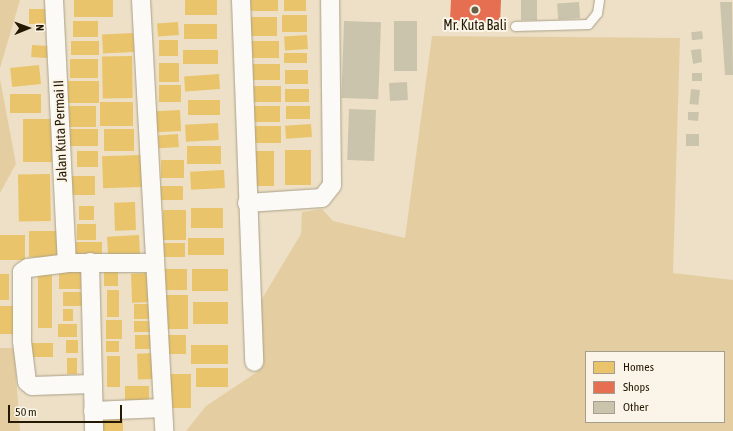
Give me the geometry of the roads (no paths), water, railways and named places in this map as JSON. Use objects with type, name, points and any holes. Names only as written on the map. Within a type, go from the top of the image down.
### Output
[{"type":"street","name":"Jalan Kuta Permai II","points":[[54,0],[67,263]]},
{"type":"street","points":[[141,0],[164,431]]},
{"type":"street","points":[[241,0],[246,204],[254,362]]},
{"type":"street","points":[[246,204],[322,198],[332,185],[330,0]]},
{"type":"street","points":[[90,262],[94,431]]},
{"type":"street","points":[[92,384],[32,386],[24,375],[22,272],[28,268],[67,263],[154,263]]},
{"type":"street","points":[[93,411],[163,408]]},
{"type":"lane","points":[[515,26],[588,24],[597,13],[599,0]]},
{"type":"place","name":"Mr. Kuta Bali","points":[[475,10]]}]
